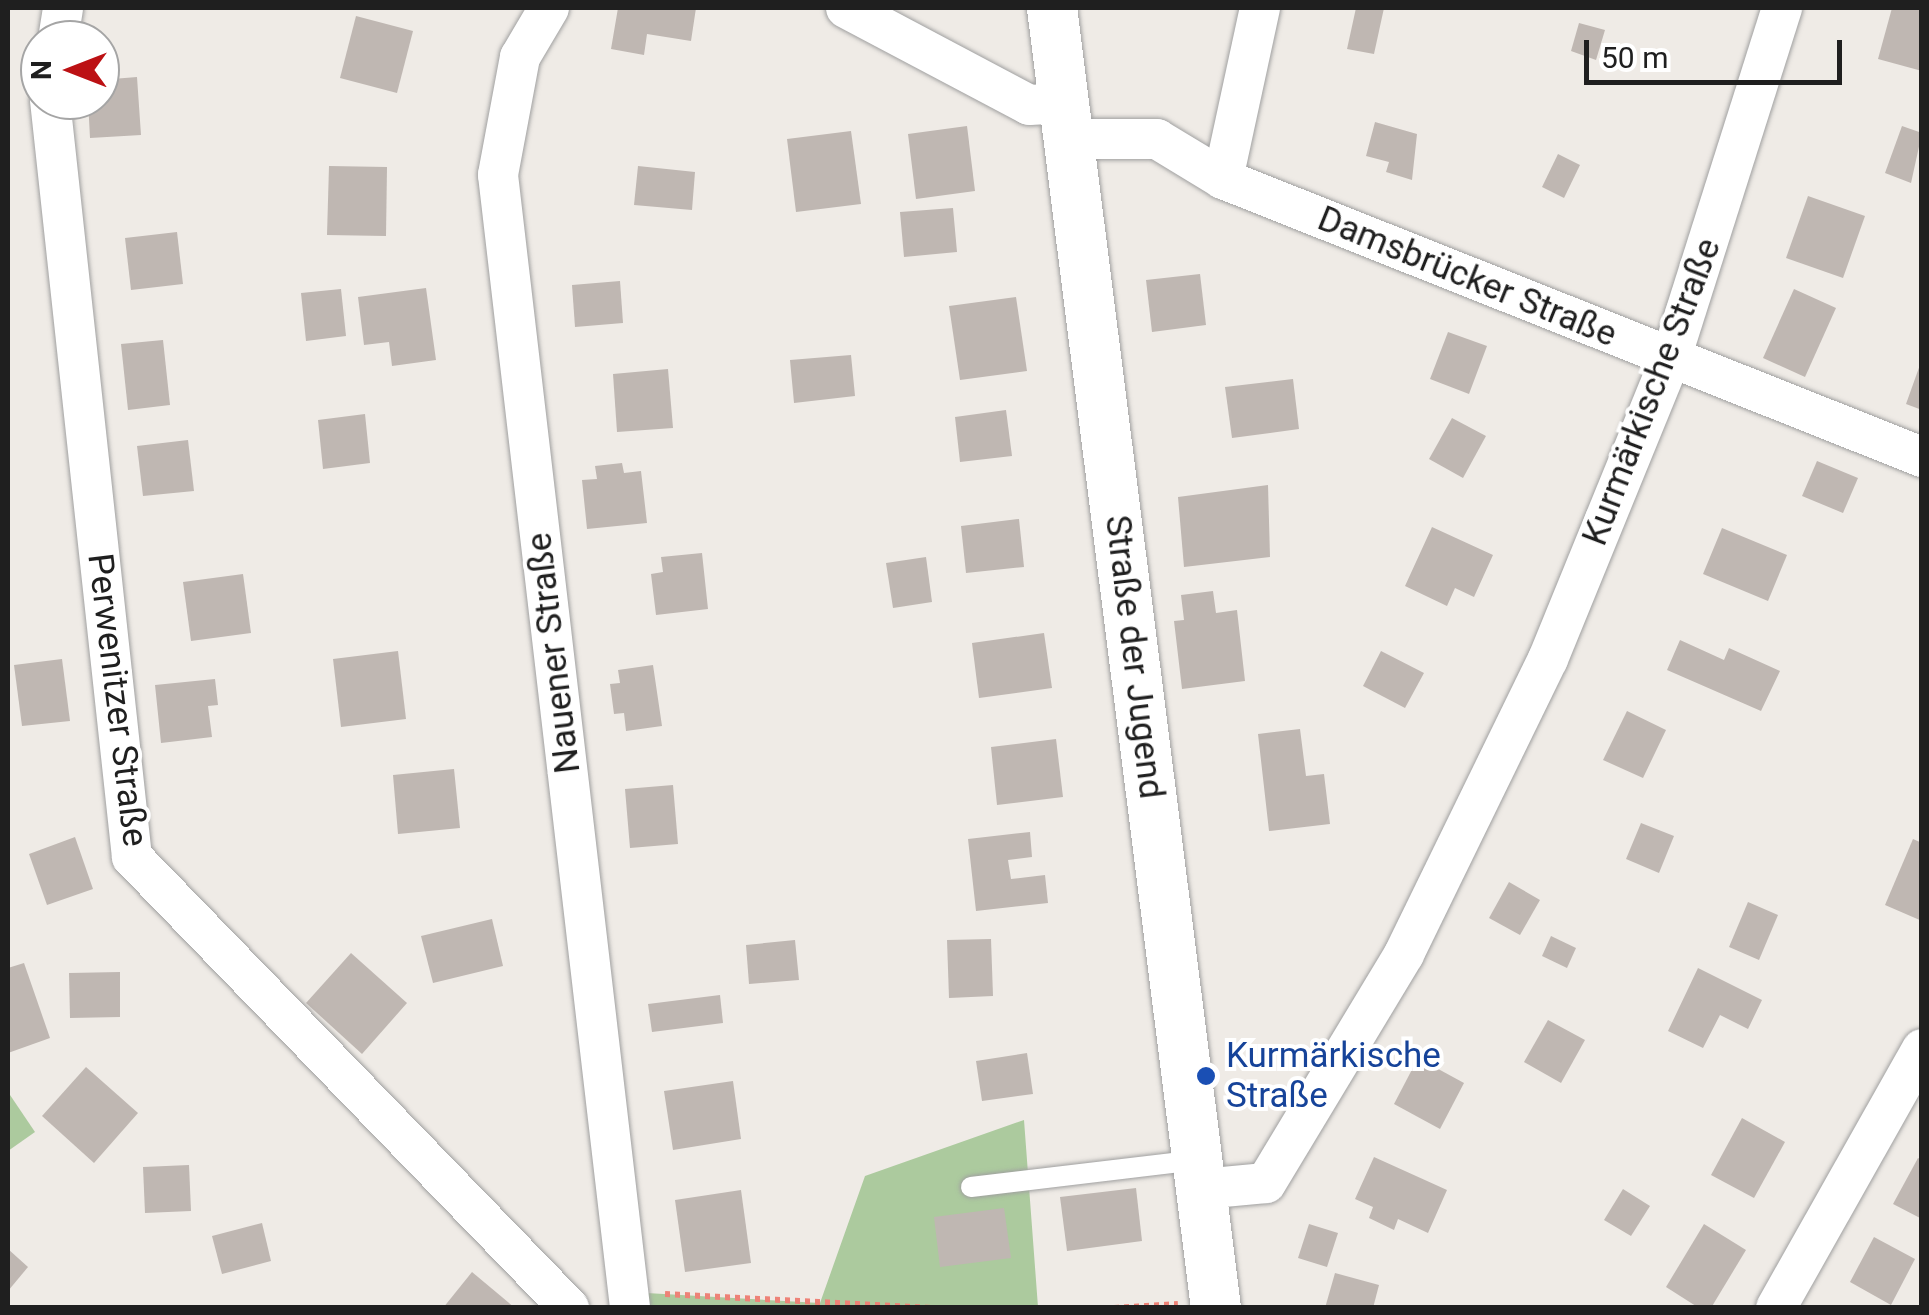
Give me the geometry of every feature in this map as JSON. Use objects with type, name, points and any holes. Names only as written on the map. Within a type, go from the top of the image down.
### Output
[{"type":"street","name":"Nauener Straße","points":[[549,8],[520,57],[498,175],[630,1300]]},
{"type":"street","name":"Damsbrücker Straße","points":[[846,8],[1066,121],[1157,139],[1223,179],[1922,457]]},
{"type":"street","name":"Straße der Jugend","points":[[1052,8],[1216,1305]]},
{"type":"street","points":[[1223,179],[1260,8]]},
{"type":"street","name":"Kurmärkische Straße","points":[[1200,1174],[1266,1183],[1404,954],[1548,659],[1671,358],[1782,8]]},
{"type":"street","name":"Perwenitzer Straße","points":[[52,120],[132,857],[569,1308]]},
{"type":"street","points":[[1776,1308],[1922,1048]]},
{"type":"lane","points":[[971,1187],[1200,1174]]},
{"type":"path","points":[[630,1300],[933,1308]]},
{"type":"path","points":[[1114,1308],[1216,1305]]},
{"type":"green space","points":[[8,1092],[35,1132],[8,1151]]},
{"type":"green space","points":[[1024,1120],[1038,1307],[630,1308],[629,1292],[820,1303],[865,1176]]},
{"type":"building","points":[[618,8],[696,8],[691,41],[647,34],[644,55],[611,49]]},
{"type":"building","points":[[1356,8],[1384,8],[1374,54],[1347,49]]},
{"type":"building","points":[[1892,8],[1922,8],[1922,71],[1878,59]]},
{"type":"building","points":[[356,16],[413,31],[397,93],[340,78]]},
{"type":"building","points":[[1579,23],[1605,30],[1596,60],[1571,51]]},
{"type":"building","points":[[137,77],[141,135],[90,138],[89,120],[120,120],[120,78]]},
{"type":"building","points":[[1375,122],[1417,134],[1412,180],[1386,172],[1389,162],[1366,156]]},
{"type":"building","points":[[967,126],[975,191],[916,199],[908,134]]},
{"type":"building","points":[[1902,126],[1922,133],[1911,183],[1885,173]]},
{"type":"building","points":[[851,131],[861,204],[796,212],[787,139]]},
{"type":"building","points":[[1558,154],[1580,165],[1564,198],[1542,187]]},
{"type":"building","points":[[329,166],[387,167],[386,236],[327,235]]},
{"type":"building","points":[[638,166],[695,172],[692,210],[634,205]]},
{"type":"building","points":[[1808,196],[1865,216],[1843,278],[1786,258]]},
{"type":"building","points":[[953,208],[957,252],[904,257],[900,212]]},
{"type":"building","points":[[177,232],[183,284],[131,290],[125,238]]},
{"type":"building","points":[[1200,274],[1206,325],[1152,332],[1146,280]]},
{"type":"building","points":[[620,281],[623,323],[575,327],[572,285]]},
{"type":"building","points":[[426,288],[436,360],[392,366],[389,342],[364,345],[358,297]]},
{"type":"building","points":[[341,289],[346,336],[306,341],[301,293]]},
{"type":"building","points":[[1794,289],[1836,308],[1805,377],[1763,358]]},
{"type":"building","points":[[1016,297],[1027,371],[960,380],[949,306]]},
{"type":"building","points":[[1448,332],[1487,346],[1469,394],[1430,379]]},
{"type":"building","points":[[163,340],[170,405],[128,410],[121,344]]},
{"type":"building","points":[[851,355],[855,396],[794,403],[790,360]]},
{"type":"building","points":[[1922,362],[1922,410],[1906,404]]},
{"type":"building","points":[[668,369],[673,428],[617,432],[613,374]]},
{"type":"building","points":[[1293,379],[1299,429],[1232,438],[1225,387]]},
{"type":"building","points":[[1006,410],[1012,456],[960,462],[955,417]]},
{"type":"building","points":[[365,414],[370,463],[323,469],[318,420]]},
{"type":"building","points":[[1452,418],[1486,436],[1463,478],[1429,459]]},
{"type":"building","points":[[188,440],[194,491],[143,496],[137,446]]},
{"type":"building","points":[[1817,461],[1858,478],[1843,513],[1802,496]]},
{"type":"building","points":[[622,463],[624,473],[641,471],[647,523],[587,529],[582,480],[597,479],[595,466]]},
{"type":"building","points":[[1268,485],[1270,557],[1184,567],[1178,497]]},
{"type":"building","points":[[1019,519],[1024,567],[966,573],[961,526]]},
{"type":"building","points":[[1432,527],[1493,555],[1474,597],[1455,588],[1447,606],[1405,586]]},
{"type":"building","points":[[1722,528],[1787,555],[1768,601],[1703,574]]},
{"type":"building","points":[[702,553],[708,609],[656,615],[651,574],[663,572],[661,557]]},
{"type":"building","points":[[926,557],[932,602],[893,608],[886,563]]},
{"type":"building","points":[[243,574],[251,633],[191,641],[183,582]]},
{"type":"building","points":[[1213,591],[1216,613],[1237,610],[1245,681],[1182,689],[1174,621],[1184,620],[1181,595]]},
{"type":"building","points":[[1044,633],[1052,688],[979,698],[972,643]]},
{"type":"building","points":[[1680,640],[1724,660],[1729,648],[1780,671],[1761,711],[1667,670]]},
{"type":"building","points":[[398,651],[406,719],[341,727],[333,659]]},
{"type":"building","points":[[1381,651],[1424,673],[1405,708],[1363,686]]},
{"type":"building","points":[[62,659],[70,721],[22,726],[14,665]]},
{"type":"building","points":[[653,665],[662,726],[626,731],[624,713],[614,714],[610,684],[620,683],[618,670]]},
{"type":"building","points":[[215,679],[218,705],[208,706],[212,737],[161,743],[155,685]]},
{"type":"building","points":[[1627,711],[1666,730],[1643,778],[1603,760]]},
{"type":"building","points":[[1300,729],[1306,776],[1324,774],[1330,824],[1269,831],[1258,734]]},
{"type":"building","points":[[1056,739],[1063,797],[997,805],[991,747]]},
{"type":"building","points":[[454,769],[460,828],[398,834],[393,775]]},
{"type":"building","points":[[673,785],[678,844],[630,848],[625,789]]},
{"type":"building","points":[[1641,823],[1674,836],[1659,873],[1626,859]]},
{"type":"building","points":[[1030,832],[1032,857],[1008,860],[1011,879],[1045,875],[1048,903],[976,911],[968,839]]},
{"type":"building","points":[[75,837],[93,889],[47,905],[29,854]]},
{"type":"building","points":[[1913,839],[1922,843],[1922,921],[1885,905]]},
{"type":"building","points":[[1509,882],[1540,900],[1520,935],[1489,918]]},
{"type":"building","points":[[1748,902],[1778,915],[1759,960],[1729,947]]},
{"type":"building","points":[[492,919],[503,966],[433,983],[421,936]]},
{"type":"building","points":[[1551,936],[1576,948],[1567,968],[1542,956]]},
{"type":"building","points":[[991,939],[993,996],[949,998],[947,940]]},
{"type":"building","points":[[795,940],[799,980],[749,984],[746,945]]},
{"type":"building","points":[[351,953],[407,1003],[362,1054],[306,1003]]},
{"type":"building","points":[[24,963],[50,1038],[8,1053],[8,968]]},
{"type":"building","points":[[1698,968],[1762,1000],[1748,1029],[1720,1015],[1703,1048],[1668,1031]]},
{"type":"building","points":[[120,972],[120,1017],[70,1018],[69,973]]},
{"type":"building","points":[[720,995],[723,1023],[652,1032],[648,1004]]},
{"type":"building","points":[[1548,1020],[1585,1040],[1561,1083],[1524,1062]]},
{"type":"building","points":[[1027,1053],[1033,1094],[982,1101],[976,1061]]},
{"type":"building","points":[[1418,1058],[1464,1083],[1440,1129],[1394,1104]]},
{"type":"building","points":[[86,1067],[138,1113],[94,1163],[42,1116]]},
{"type":"building","points":[[733,1081],[741,1139],[673,1150],[664,1091]]},
{"type":"building","points":[[1742,1118],[1785,1142],[1754,1198],[1711,1175]]},
{"type":"building","points":[[1374,1157],[1447,1190],[1428,1233],[1398,1219],[1394,1230],[1369,1218],[1373,1207],[1355,1199]]},
{"type":"building","points":[[1918,1158],[1922,1160],[1922,1219],[1893,1204]]},
{"type":"building","points":[[189,1165],[191,1211],[145,1213],[143,1167]]},
{"type":"building","points":[[1136,1188],[1142,1241],[1067,1251],[1060,1197]]},
{"type":"building","points":[[1623,1189],[1650,1206],[1631,1236],[1604,1220]]},
{"type":"building","points":[[741,1190],[751,1263],[685,1272],[675,1200]]},
{"type":"building","points":[[1004,1208],[1011,1258],[940,1267],[934,1217]]},
{"type":"building","points":[[262,1223],[271,1261],[222,1274],[212,1236]]},
{"type":"building","points":[[1309,1224],[1338,1233],[1327,1267],[1298,1258]]},
{"type":"building","points":[[1704,1224],[1746,1250],[1711,1308],[1699,1308],[1666,1287]]},
{"type":"building","points":[[1874,1237],[1915,1259],[1891,1305],[1850,1282]]},
{"type":"building","points":[[8,1249],[28,1267],[8,1291]]},
{"type":"building","points":[[472,1272],[515,1308],[443,1308]]},
{"type":"building","points":[[1335,1273],[1379,1285],[1373,1308],[1325,1308]]},
{"type":"place","name":"Kurmärkische Straße","points":[[1206,1076]]}]
